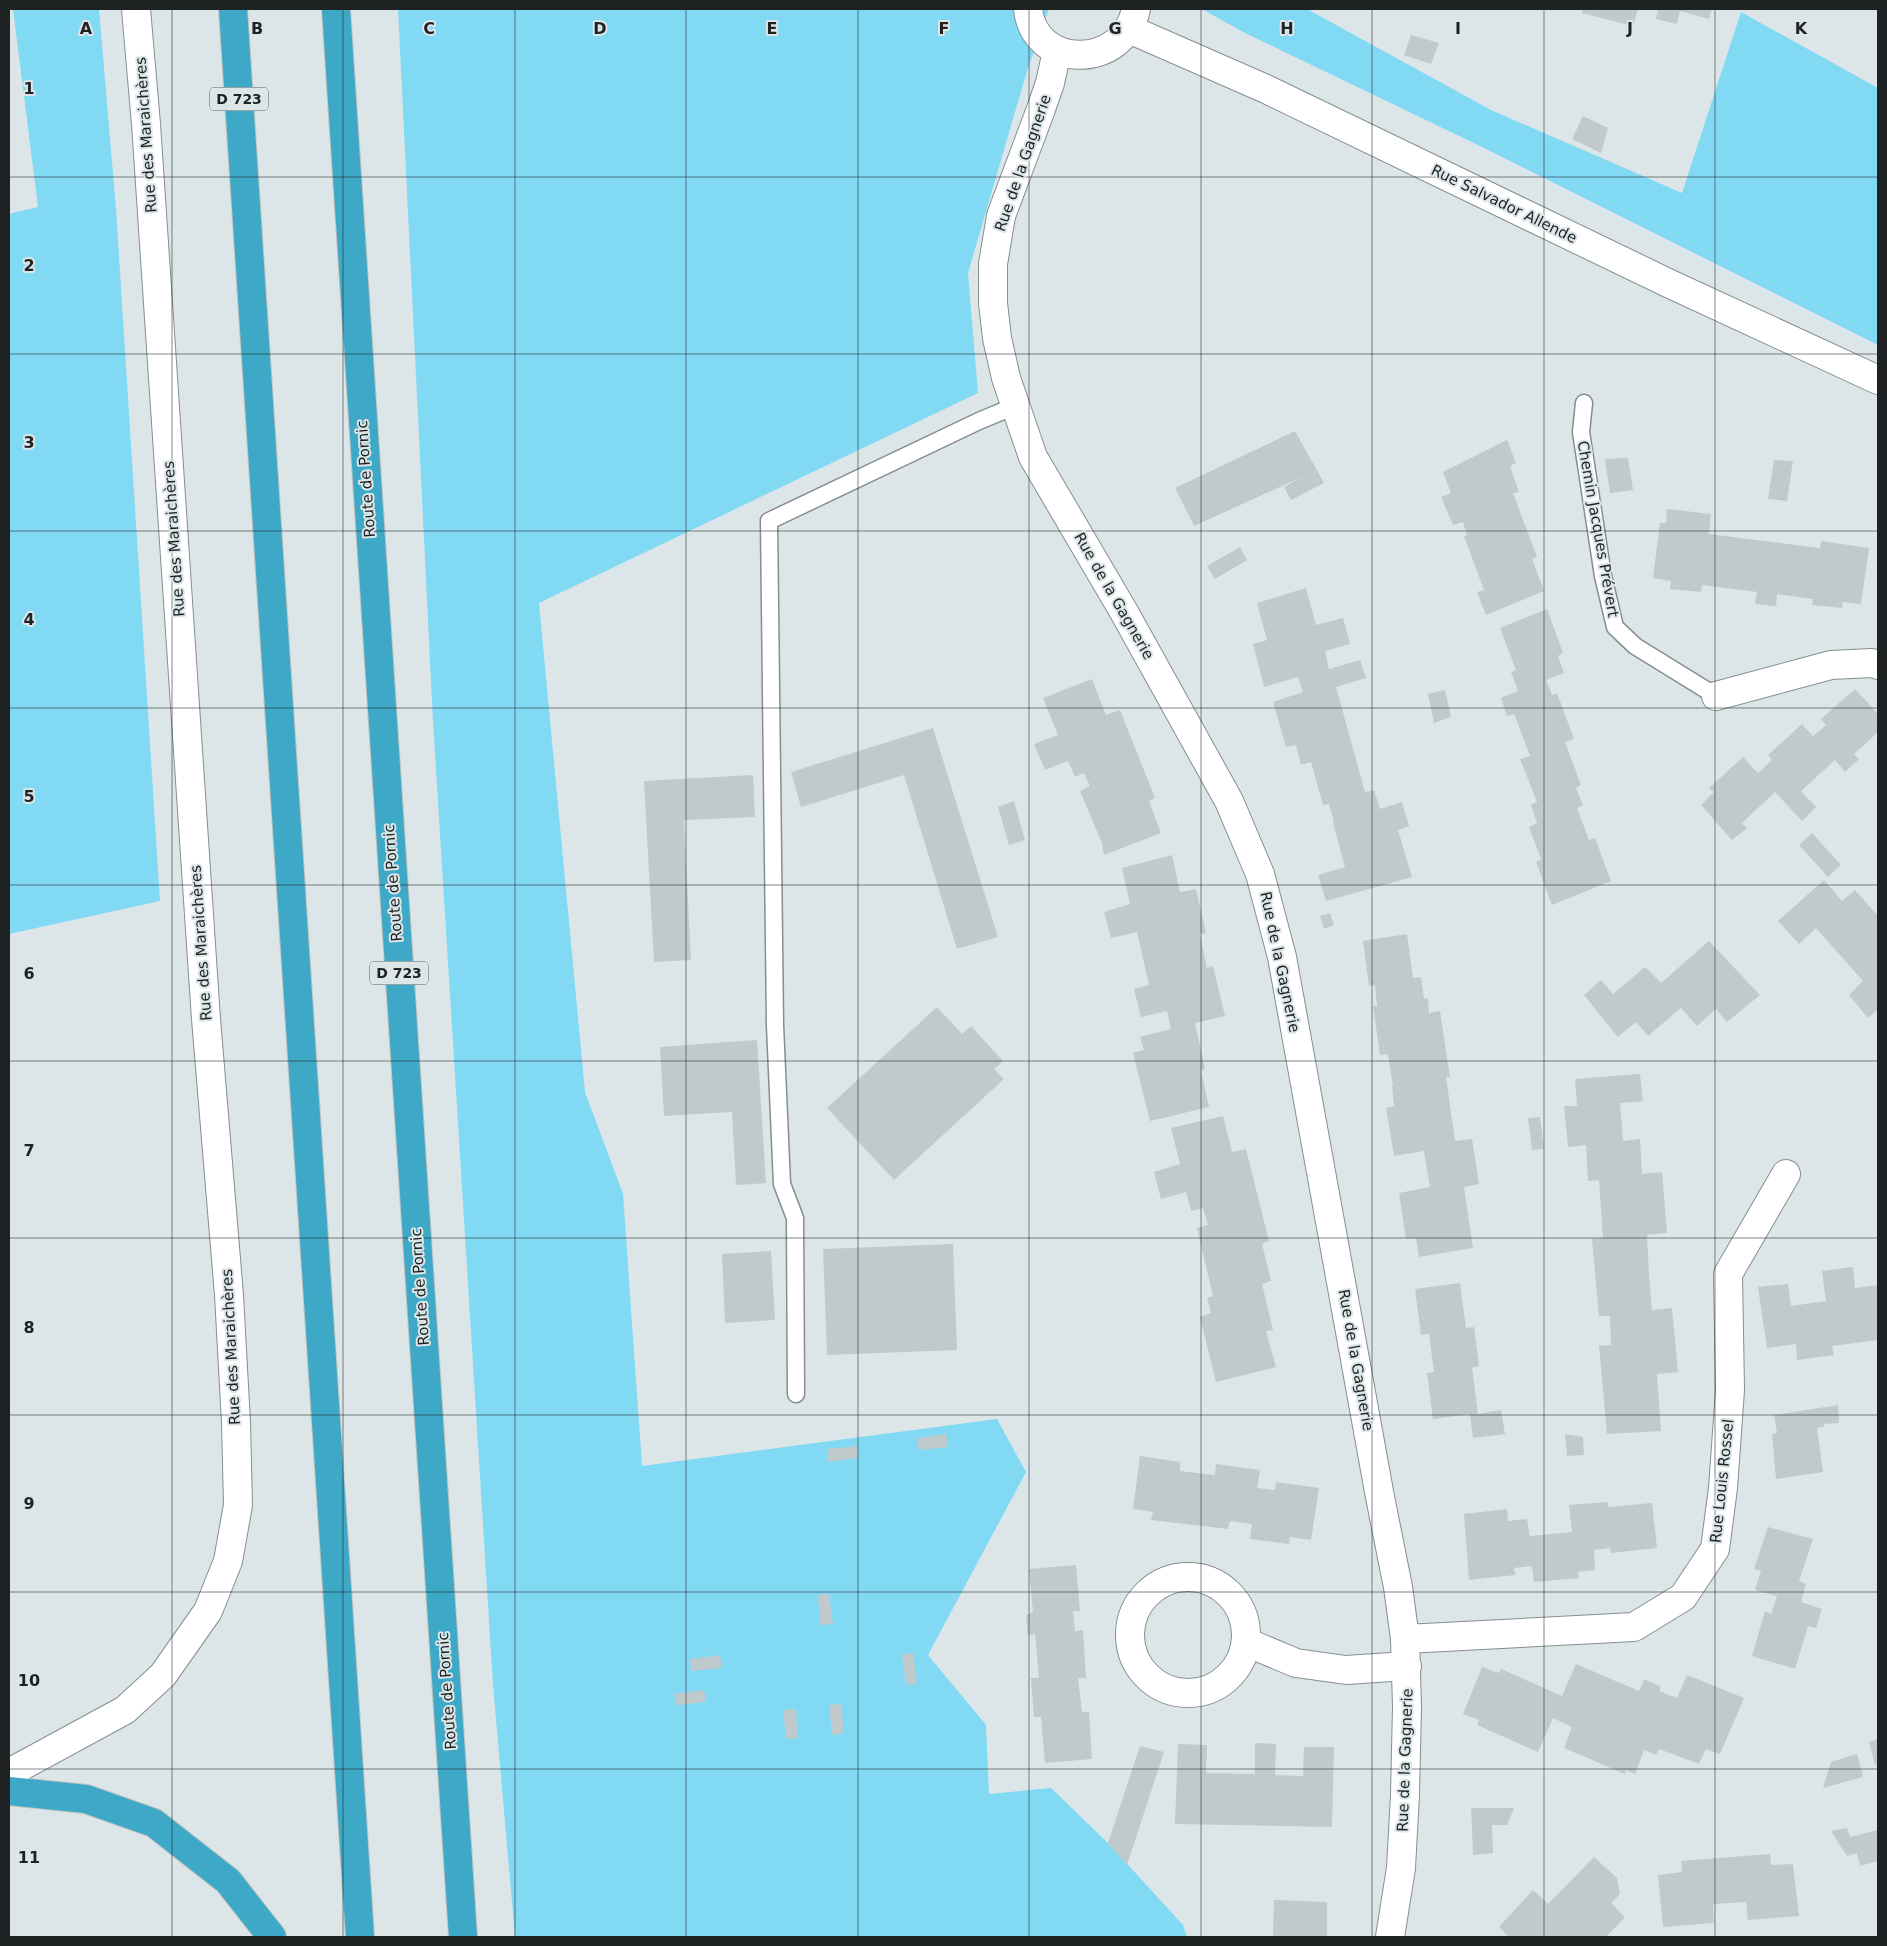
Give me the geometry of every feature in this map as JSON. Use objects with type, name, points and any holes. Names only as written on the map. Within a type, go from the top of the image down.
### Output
[{"type":"highway","name":"D 723","points":[[233,9],[360,1937]]},
{"type":"highway","name":"Route de Pornic","points":[[336,9],[463,1937]]},
{"type":"highway","points":[[9,1791],[86,1799],[154,1823],[228,1881],[272,1937]]},
{"type":"street","name":"Rue des Maraichères","points":[[9,1773],[125,1710],[163,1675],[208,1611],[228,1561],[238,1505],[236,1422],[229,1295],[206,1019],[146,124],[136,9]]},
{"type":"street","points":[[1028,9],[1034,29],[1044,41],[1057,50],[1073,55],[1089,55],[1105,51],[1119,41],[1132,19]]},
{"type":"street","name":"Rue Salvador Allende","points":[[1132,19],[1266,90],[1668,283],[1878,380]]},
{"type":"street","name":"Rue de la Gagnerie","points":[[1057,50],[1042,109],[1001,216],[993,264],[992,302],[997,338],[1006,378],[1034,457],[1124,612],[1229,802],[1260,874],[1282,957],[1398,1587],[1405,1639],[1407,1666],[1405,1795],[1401,1868],[1390,1937]]},
{"type":"street","points":[[1716,696],[1831,665],[1872,663],[1878,665]]},
{"type":"street","name":"Rue Louis Rossel","points":[[1405,1639],[1634,1627],[1683,1598],[1716,1548],[1723,1488],[1730,1390],[1728,1274],[1786,1174]]},
{"type":"street","points":[[1178,1577],[1200,1577],[1220,1586],[1235,1600],[1244,1620],[1246,1642],[1238,1664],[1222,1682],[1201,1692],[1178,1693],[1155,1684],[1138,1667],[1130,1645],[1131,1622],[1140,1600],[1158,1584],[1178,1577]]},
{"type":"street","points":[[1246,1642],[1296,1663],[1346,1670],[1407,1666]]},
{"type":"lane","name":"Chemin Jacques Prévert","points":[[1584,403],[1581,432],[1603,576],[1615,627],[1636,646],[1716,696]]},
{"type":"lane","points":[[796,1394],[795,1218],[782,1184],[775,1024],[769,521],[979,421],[1015,406]]},
{"type":"shaded area","points":[[13,9],[99,9],[116,209],[160,901],[9,934],[9,214],[38,207]]},
{"type":"shaded area","points":[[398,9],[1049,9],[1027,71],[968,273],[978,393],[539,603],[585,1092],[623,1194],[642,1466],[997,1419],[1026,1472],[928,1655],[986,1725],[989,1794],[1051,1788],[1108,1843],[1183,1925],[1187,1937],[515,1937],[493,1685],[433,722]]},
{"type":"shaded area","points":[[1202,9],[1307,9],[1491,110],[1682,193],[1741,12],[1878,88],[1878,345],[1480,146],[1243,32]]},
{"type":"building","points":[[1582,9],[1638,9],[1633,26],[1582,13]]},
{"type":"building","points":[[1658,9],[1712,9],[1709,19],[1680,11],[1677,24],[1656,19]]},
{"type":"building","points":[[1411,35],[1439,43],[1431,64],[1404,55]]},
{"type":"building","points":[[1583,116],[1608,128],[1601,153],[1572,139]]},
{"type":"building","points":[[1295,431],[1324,483],[1291,500],[1284,487],[1302,477],[1194,526],[1175,488]]},
{"type":"building","points":[[1507,440],[1516,463],[1510,466],[1519,492],[1513,493],[1537,557],[1532,559],[1544,591],[1486,615],[1477,592],[1484,590],[1464,536],[1467,535],[1463,522],[1453,525],[1441,497],[1451,493],[1443,472]]},
{"type":"building","points":[[1628,458],[1633,490],[1610,493],[1605,459]]},
{"type":"building","points":[[1774,460],[1793,461],[1787,501],[1768,499]]},
{"type":"building","points":[[1667,509],[1711,514],[1709,534],[1820,548],[1821,541],[1869,548],[1861,604],[1843,602],[1842,608],[1812,605],[1813,599],[1777,594],[1776,606],[1755,604],[1757,592],[1702,585],[1701,592],[1670,589],[1671,581],[1653,578],[1660,523],[1666,523]]},
{"type":"building","points":[[1240,547],[1247,560],[1215,579],[1207,566]]},
{"type":"building","points":[[1306,588],[1316,625],[1343,618],[1350,644],[1325,651],[1329,669],[1360,660],[1366,678],[1336,687],[1365,792],[1374,790],[1380,809],[1402,802],[1409,826],[1398,830],[1412,877],[1326,901],[1318,875],[1345,867],[1334,822],[1329,804],[1323,805],[1311,762],[1301,765],[1296,745],[1286,747],[1273,702],[1303,692],[1298,677],[1264,687],[1253,644],[1267,640],[1257,603]]},
{"type":"building","points":[[1547,609],[1563,653],[1558,656],[1564,673],[1546,680],[1552,695],[1557,693],[1574,739],[1565,742],[1581,785],[1576,788],[1583,805],[1577,808],[1589,840],[1595,838],[1611,881],[1552,905],[1536,862],[1541,859],[1529,827],[1537,823],[1531,805],[1537,802],[1520,759],[1530,756],[1514,714],[1507,716],[1501,698],[1518,691],[1511,672],[1516,670],[1500,628]]},
{"type":"building","points":[[1092,679],[1106,715],[1120,710],[1155,798],[1149,801],[1161,833],[1104,855],[1102,843],[1080,791],[1090,786],[1084,773],[1075,777],[1068,761],[1045,770],[1034,744],[1058,735],[1043,698]]},
{"type":"building","points":[[1855,689],[1878,714],[1878,732],[1854,754],[1859,759],[1845,772],[1835,760],[1801,791],[1816,807],[1802,821],[1775,792],[1742,823],[1747,828],[1732,840],[1701,805],[1714,792],[1709,788],[1743,757],[1758,773],[1772,760],[1768,755],[1802,724],[1813,736],[1826,725],[1821,719]]},
{"type":"building","points":[[1445,690],[1451,717],[1434,723],[1428,694]]},
{"type":"building","points":[[933,728],[998,937],[957,949],[904,775],[801,807],[791,772]]},
{"type":"building","points":[[753,775],[755,817],[684,820],[691,960],[654,962],[644,781]]},
{"type":"building","points":[[1014,801],[1025,840],[1009,845],[998,807]]},
{"type":"building","points":[[1812,833],[1841,865],[1828,877],[1799,845]]},
{"type":"building","points":[[1172,855],[1180,892],[1196,889],[1206,933],[1200,934],[1207,968],[1213,966],[1225,1016],[1195,1023],[1205,1069],[1201,1071],[1209,1107],[1150,1121],[1133,1053],[1144,1050],[1140,1037],[1171,1029],[1167,1011],[1141,1017],[1134,989],[1149,985],[1137,932],[1111,938],[1104,912],[1130,904],[1122,868]]},
{"type":"building","points":[[1824,880],[1842,901],[1855,890],[1878,916],[1878,1009],[1868,1018],[1849,995],[1863,981],[1816,928],[1799,944],[1778,921]]},
{"type":"building","points":[[1330,913],[1334,925],[1324,929],[1320,916]]},
{"type":"building","points":[[1407,934],[1413,978],[1421,977],[1424,999],[1428,998],[1429,1013],[1440,1011],[1450,1077],[1446,1077],[1455,1141],[1472,1139],[1479,1184],[1464,1187],[1473,1248],[1419,1257],[1416,1238],[1406,1239],[1399,1193],[1430,1187],[1424,1151],[1394,1156],[1386,1108],[1394,1106],[1393,1086],[1388,1054],[1380,1055],[1373,1006],[1377,1006],[1375,985],[1369,986],[1363,941]]},
{"type":"building","points":[[1709,941],[1760,995],[1727,1022],[1716,1009],[1697,1026],[1681,1008],[1648,1036],[1636,1022],[1618,1037],[1584,995],[1601,980],[1613,994],[1645,967],[1661,983]]},
{"type":"building","points":[[937,1007],[962,1034],[971,1026],[1003,1061],[994,1069],[1004,1079],[894,1180],[827,1108]]},
{"type":"building","points":[[757,1040],[766,1183],[736,1185],[732,1112],[664,1116],[660,1047]]},
{"type":"building","points":[[1640,1074],[1643,1101],[1620,1103],[1623,1141],[1640,1139],[1642,1174],[1662,1172],[1667,1233],[1647,1235],[1649,1274],[1652,1310],[1672,1308],[1678,1372],[1657,1374],[1661,1431],[1607,1434],[1599,1346],[1611,1345],[1610,1316],[1599,1316],[1592,1239],[1603,1238],[1599,1180],[1588,1181],[1586,1145],[1568,1147],[1564,1106],[1577,1106],[1575,1079]]},
{"type":"building","points":[[1223,1116],[1232,1152],[1246,1149],[1269,1241],[1262,1244],[1271,1281],[1262,1284],[1273,1330],[1266,1331],[1276,1367],[1216,1382],[1200,1317],[1211,1313],[1207,1298],[1213,1296],[1197,1228],[1208,1225],[1203,1208],[1191,1211],[1186,1192],[1161,1199],[1154,1172],[1180,1164],[1171,1128]]},
{"type":"building","points":[[1540,1117],[1544,1149],[1532,1150],[1528,1118]]},
{"type":"building","points":[[953,1244],[957,1350],[827,1355],[823,1249]]},
{"type":"building","points":[[771,1251],[775,1320],[725,1323],[722,1254]]},
{"type":"building","points":[[1853,1267],[1855,1288],[1878,1285],[1878,1340],[1832,1346],[1834,1355],[1797,1360],[1796,1344],[1767,1348],[1758,1287],[1788,1284],[1791,1306],[1826,1301],[1822,1271]]},
{"type":"building","points":[[1460,1283],[1466,1328],[1474,1327],[1479,1366],[1472,1368],[1478,1414],[1501,1410],[1505,1434],[1473,1438],[1470,1414],[1433,1419],[1427,1373],[1434,1372],[1429,1334],[1421,1335],[1415,1289]]},
{"type":"building","points":[[1838,1405],[1839,1423],[1824,1424],[1824,1427],[1817,1428],[1823,1472],[1776,1479],[1772,1434],[1777,1433],[1774,1415]]},
{"type":"building","points":[[946,1434],[948,1447],[919,1450],[917,1438]]},
{"type":"building","points":[[1565,1434],[1583,1437],[1584,1455],[1567,1456]]},
{"type":"building","points":[[857,1446],[858,1458],[828,1462],[827,1449]]},
{"type":"building","points":[[1140,1456],[1180,1462],[1180,1471],[1215,1475],[1216,1464],[1260,1470],[1257,1488],[1275,1490],[1276,1482],[1319,1488],[1311,1540],[1290,1537],[1289,1544],[1250,1539],[1252,1524],[1230,1521],[1228,1529],[1151,1520],[1153,1512],[1133,1509]]},
{"type":"building","points":[[1608,1502],[1608,1507],[1652,1503],[1657,1548],[1611,1553],[1610,1548],[1594,1550],[1595,1570],[1578,1572],[1579,1578],[1534,1582],[1532,1566],[1514,1568],[1515,1575],[1469,1580],[1464,1514],[1507,1509],[1508,1521],[1527,1519],[1530,1536],[1572,1532],[1569,1505]]},
{"type":"building","points":[[1768,1527],[1813,1539],[1799,1581],[1806,1584],[1801,1602],[1822,1609],[1816,1628],[1808,1626],[1795,1669],[1752,1656],[1765,1611],[1771,1614],[1777,1596],[1755,1590],[1761,1571],[1754,1569]]},
{"type":"building","points":[[1076,1565],[1080,1611],[1073,1611],[1075,1631],[1083,1630],[1086,1678],[1078,1678],[1082,1712],[1089,1712],[1092,1759],[1045,1763],[1041,1717],[1034,1717],[1031,1678],[1039,1678],[1035,1634],[1028,1635],[1026,1615],[1033,1612],[1029,1569]]},
{"type":"building","points":[[829,1594],[833,1624],[820,1625],[818,1595]]},
{"type":"building","points":[[913,1653],[917,1683],[906,1685],[902,1655]]},
{"type":"building","points":[[720,1655],[722,1668],[691,1671],[690,1659]]},
{"type":"building","points":[[1576,1664],[1639,1691],[1644,1679],[1661,1687],[1659,1691],[1677,1698],[1687,1675],[1744,1698],[1720,1754],[1706,1749],[1699,1764],[1659,1749],[1656,1755],[1644,1750],[1635,1774],[1626,1770],[1625,1774],[1564,1748],[1572,1727],[1553,1718],[1538,1752],[1477,1725],[1479,1720],[1463,1714],[1482,1667],[1499,1673],[1501,1669],[1562,1696]]},
{"type":"building","points":[[704,1690],[706,1702],[676,1705],[674,1694]]},
{"type":"building","points":[[841,1704],[844,1733],[832,1735],[829,1705]]},
{"type":"building","points":[[796,1709],[798,1738],[786,1739],[783,1710]]},
{"type":"building","points":[[1878,1739],[1878,1764],[1875,1765],[1869,1742]]},
{"type":"building","points":[[1255,1743],[1276,1744],[1275,1775],[1303,1776],[1304,1747],[1334,1747],[1332,1827],[1175,1824],[1178,1744],[1207,1745],[1206,1773],[1255,1774]]},
{"type":"building","points":[[1140,1746],[1164,1752],[1127,1865],[1108,1843]]},
{"type":"building","points":[[1857,1754],[1863,1777],[1823,1788],[1831,1762]]},
{"type":"building","points":[[1471,1808],[1514,1808],[1507,1825],[1492,1825],[1493,1853],[1473,1855]]},
{"type":"building","points":[[1847,1828],[1850,1837],[1878,1830],[1878,1861],[1860,1866],[1857,1853],[1847,1856],[1831,1831]]},
{"type":"building","points":[[1770,1854],[1771,1865],[1793,1864],[1799,1916],[1748,1920],[1746,1902],[1713,1904],[1714,1923],[1663,1927],[1658,1875],[1682,1872],[1681,1861]]},
{"type":"building","points":[[1594,1857],[1617,1878],[1620,1894],[1611,1903],[1625,1917],[1606,1937],[1509,1937],[1499,1927],[1533,1890],[1548,1904]]},
{"type":"building","points":[[1274,1900],[1327,1902],[1327,1937],[1273,1937]]}]
